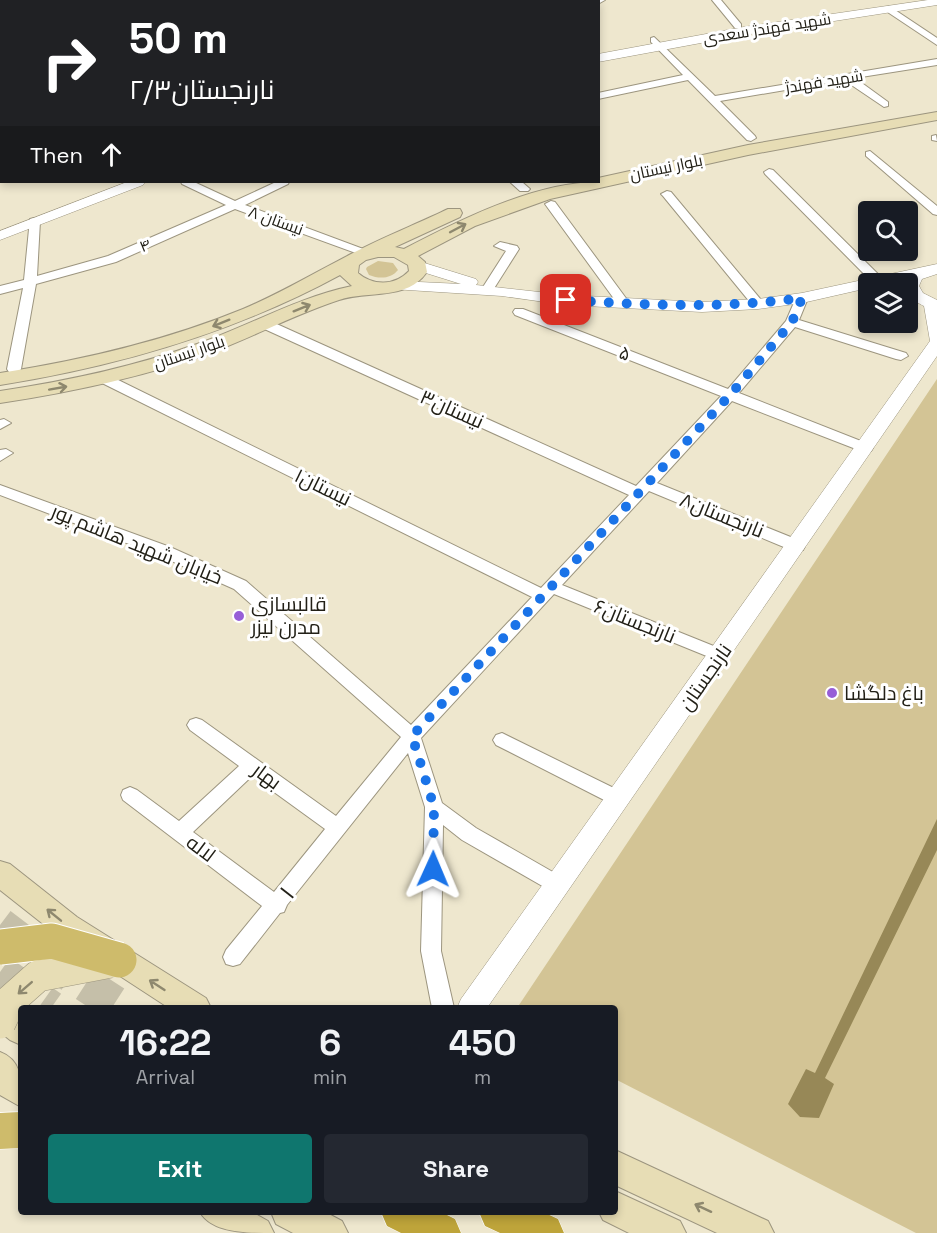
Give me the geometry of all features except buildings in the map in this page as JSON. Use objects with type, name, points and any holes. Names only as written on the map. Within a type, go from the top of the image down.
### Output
[{"type":"highway","points":[[407,1215],[441,1233]]},
{"type":"highway","points":[[505,1215],[543,1233]]},
{"type":"main road","name":"بلوار نیستان","points":[[600,170],[750,138],[937,105]]},
{"type":"main road","name":"بلوار نیستان","points":[[600,183],[748,150],[937,116]]},
{"type":"main road","points":[[368,253],[520,185],[540,183]]},
{"type":"main road","name":"بلوار نیستان","points":[[0,397],[103,378],[206,348],[335,296],[373,287],[398,286],[414,278],[412,261],[469,222],[545,195],[599,183]]},
{"type":"main road","points":[[368,253],[388,251],[412,261]]},
{"type":"main road","name":"بلوار نیستان","points":[[7,374],[85,365],[133,354],[188,336],[281,299],[368,253]]},
{"type":"main road","points":[[350,263],[349,275],[354,281],[373,287]]},
{"type":"main road","points":[[0,873],[67,926],[190,1005]]},
{"type":"main road","points":[[0,947],[52,941],[119,960]]},
{"type":"main road","points":[[0,1023],[11,1000],[38,976],[119,960]]},
{"type":"main road","points":[[0,1013],[18,1028]]},
{"type":"main road","points":[[0,1131],[18,1130]]},
{"type":"main road","points":[[618,1168],[756,1233]]},
{"type":"main road","points":[[618,1209],[668,1233]]},
{"type":"main road","points":[[223,1215],[256,1233]]},
{"type":"main road","points":[[294,1215],[330,1233]]},
{"type":"street","name":"شهید فهندژ سعدی","points":[[600,58],[738,26],[906,0]]},
{"type":"street","name":"شهید فهندژ سعدی","points":[[600,51],[937,2]]},
{"type":"street","points":[[722,3],[738,26]]},
{"type":"street","points":[[889,9],[937,42]]},
{"type":"street","points":[[658,43],[750,138]]},
{"type":"street","name":"شهید فهندژ","points":[[712,99],[937,62]]},
{"type":"street","points":[[600,96],[690,76]]},
{"type":"street","points":[[846,77],[884,104]]},
{"type":"street","points":[[870,154],[937,212]]},
{"type":"street","points":[[769,172],[810,212],[862,273]]},
{"type":"street","points":[[0,221],[105,183]]},
{"type":"street","points":[[0,236],[135,183]]},
{"type":"street","name":"نیستان ۸","points":[[188,183],[235,205],[368,253]]},
{"type":"street","name":"۴","points":[[0,290],[112,259],[173,234],[282,183]]},
{"type":"street","points":[[667,194],[758,304]]},
{"type":"street","points":[[551,204],[624,304]]},
{"type":"street","points":[[7,374],[30,282],[34,221]]},
{"type":"street","points":[[495,289],[513,249],[500,246]]},
{"type":"street","points":[[412,261],[495,289]]},
{"type":"street","points":[[918,277],[932,270]]},
{"type":"street","points":[[398,286],[495,289],[566,300],[702,307],[758,304],[802,298],[858,286]]},
{"type":"street","points":[[918,295],[935,305],[937,339]]},
{"type":"street","name":"۱","points":[[233,957],[277,906],[412,736],[731,394],[792,322],[802,298]]},
{"type":"street","name":"۵","points":[[519,312],[866,448]]},
{"type":"street","points":[[792,322],[901,356]]},
{"type":"street","name":"۳نیستان","points":[[266,324],[642,489]]},
{"type":"street","name":"نارنجستان","points":[[473,1005],[937,344]]},
{"type":"street","name":"۱نیستان","points":[[103,378],[547,592]]},
{"type":"street","name":"۸نارنجستان","points":[[642,489],[797,546]]},
{"type":"street","name":"خیابان شهید هاشم پور","points":[[0,490],[164,551],[240,585],[412,736]]},
{"type":"street","name":"۶نارنجستان","points":[[547,592],[720,656]]},
{"type":"street","name":"بهار","points":[[196,725],[338,828]]},
{"type":"street","points":[[412,736],[434,807],[431,951],[442,1005]]},
{"type":"street","points":[[502,740],[619,799]]},
{"type":"street","points":[[180,832],[252,765]]},
{"type":"street","name":"لاله ‍","points":[[130,795],[277,906]]},
{"type":"street","points":[[434,807],[469,834],[558,885]]},
{"type":"street","points":[[492,979],[493,1005]]},
{"type":"shaded area","points":[[378,261],[393,263],[398,270],[385,277],[369,275],[367,267]]},
{"type":"shaded area","name":"باغ دلگشا","points":[[937,379],[937,1233],[916,1233],[618,1081],[618,1005],[519,1005]]},
{"type":"shaded area","points":[[937,819],[937,850],[825,1078],[834,1084],[819,1118],[800,1117],[788,1104],[806,1069],[815,1073]]},
{"type":"tunnel","points":[[0,925],[37,953],[117,1005]]},
{"type":"tunnel","points":[[0,972],[47,1005]]},
{"type":"place","name":"قالبسازی مدرن لیزر","points":[[239,616]]},
{"type":"place","name":"باغ دلگشا","points":[[832,693]]},
{"type":"route","points":[[433,869],[434,807],[412,736],[731,394],[792,322],[802,298],[758,304],[702,307],[566,300]]}]
